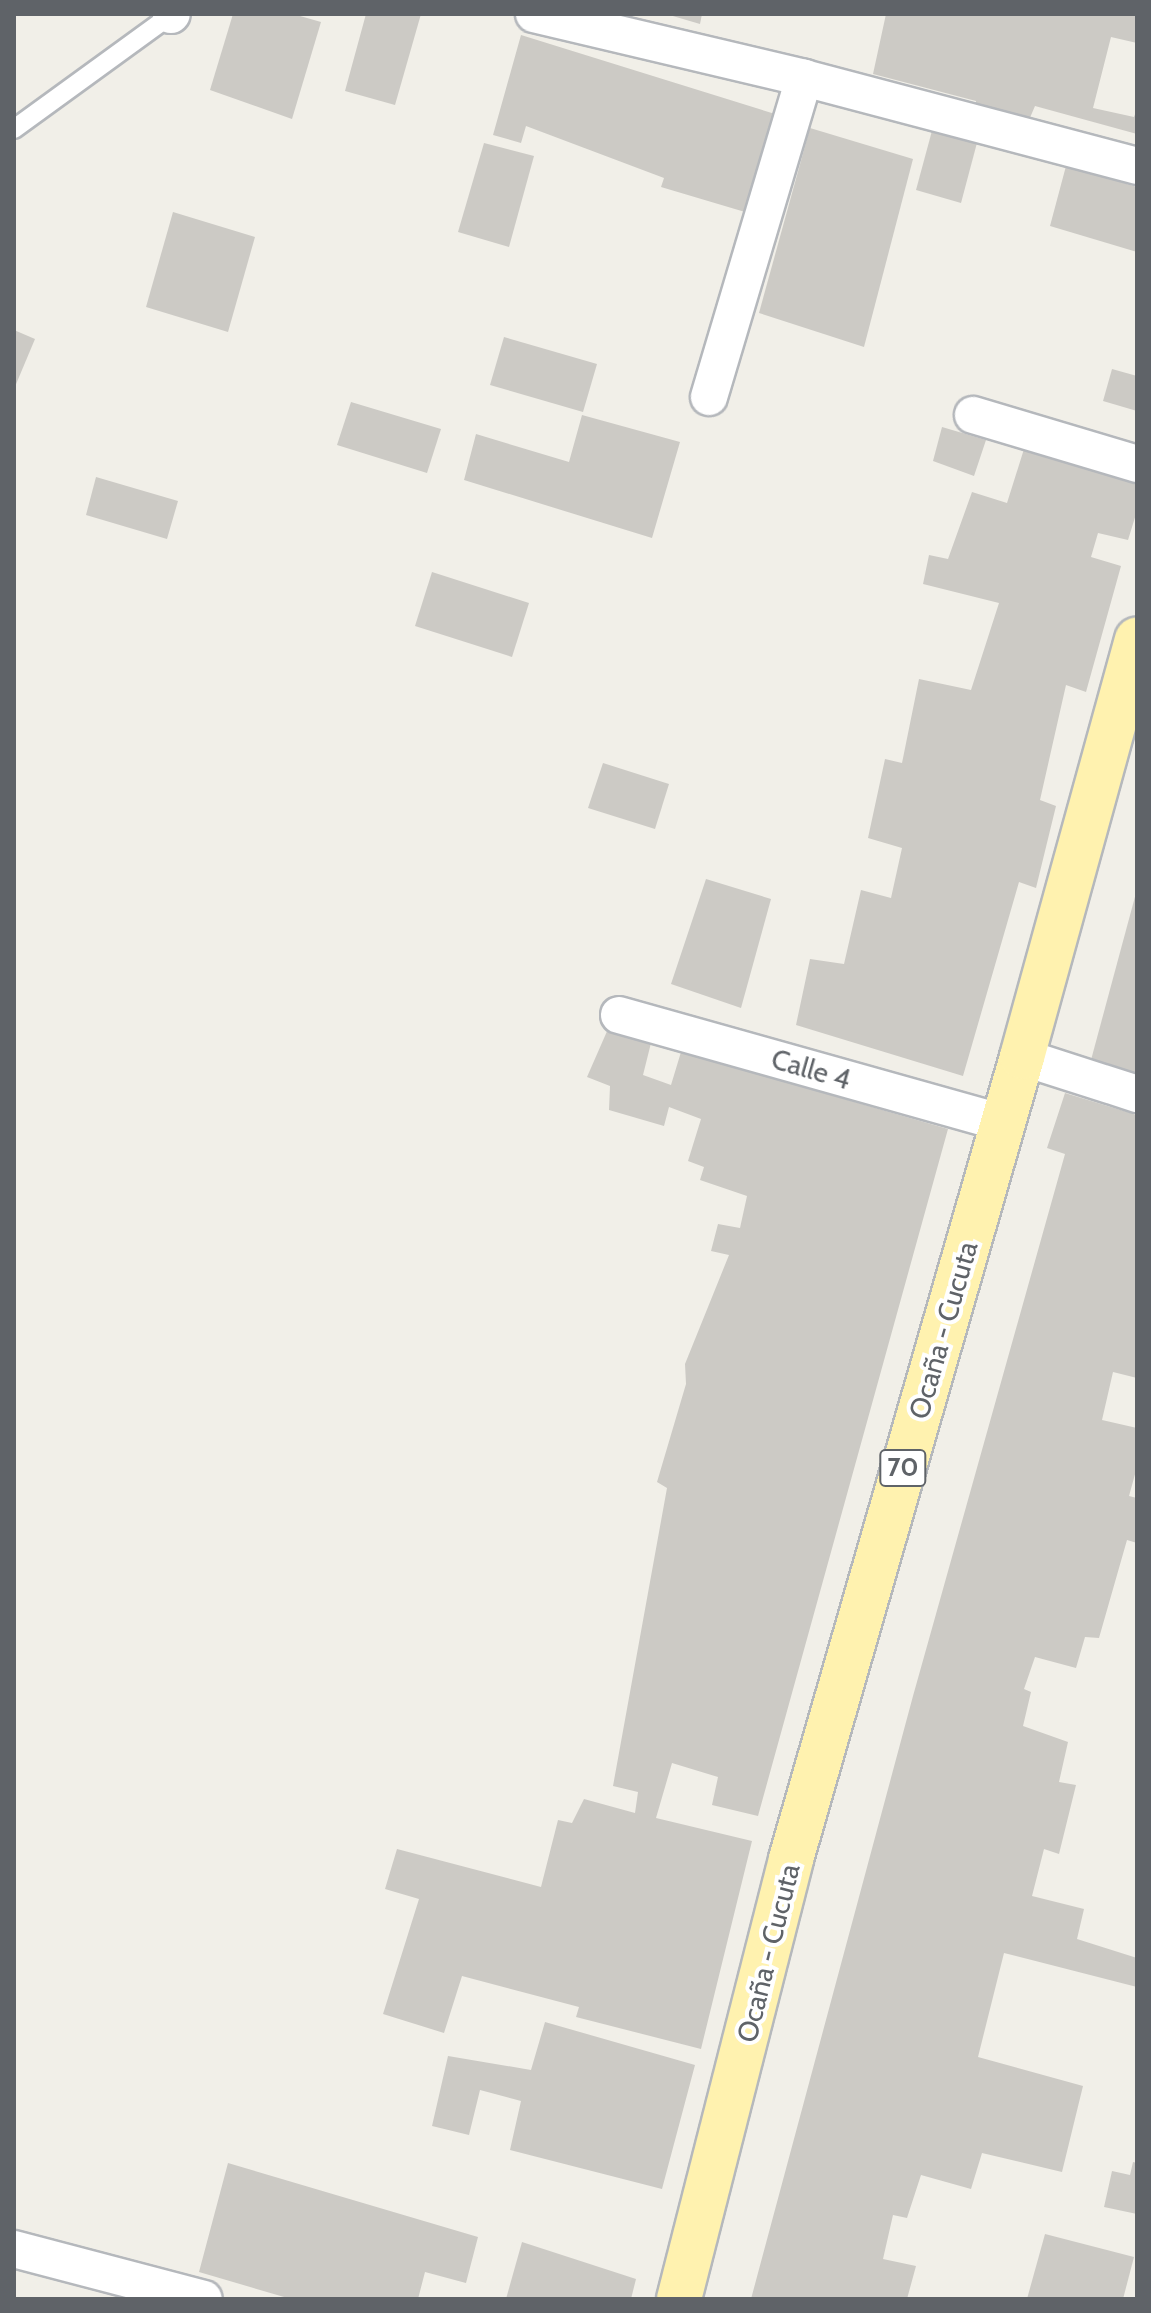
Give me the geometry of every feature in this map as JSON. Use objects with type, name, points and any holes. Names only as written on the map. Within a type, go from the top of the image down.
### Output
[{"type":"main road","name":"Ocaña - Cucuta","points":[[679,2299],[791,1859],[1022,1057],[1137,640]]},
{"type":"street","points":[[534,14],[804,78],[1137,166]]},
{"type":"street","points":[[709,397],[804,78]]},
{"type":"street","points":[[973,415],[1137,464]]},
{"type":"street","name":"Calle 4","points":[[619,1015],[1002,1123]]},
{"type":"street","points":[[1022,1057],[1137,1094]]},
{"type":"street","points":[[14,2249],[204,2299]]},
{"type":"lane","points":[[14,129],[172,14]]},
{"type":"building","points":[[233,14],[293,14],[321,22],[292,119],[210,90]]},
{"type":"building","points":[[366,14],[421,14],[395,105],[345,91]]},
{"type":"building","points":[[666,14],[702,14],[700,24]]},
{"type":"building","points":[[886,14],[1137,14],[1137,43],[1111,37],[1093,108],[1134,117],[1137,109],[1137,134],[1035,106],[1029,120],[976,108],[976,101],[873,74]]},
{"type":"building","points":[[521,35],[775,114],[745,212],[661,187],[664,178],[526,126],[521,143],[493,135]]},
{"type":"building","points":[[933,127],[978,139],[961,203],[916,190]]},
{"type":"building","points":[[810,128],[913,159],[864,347],[759,313]]},
{"type":"building","points":[[484,143],[534,156],[509,247],[458,232]]},
{"type":"building","points":[[1066,166],[1137,187],[1137,252],[1050,226]]},
{"type":"building","points":[[173,212],[255,237],[228,332],[146,307]]},
{"type":"building","points":[[14,330],[35,339],[14,389]]},
{"type":"building","points":[[504,337],[597,364],[583,412],[490,385]]},
{"type":"building","points":[[1112,369],[1137,376],[1137,411],[1103,401]]},
{"type":"building","points":[[351,402],[441,429],[427,473],[337,445]]},
{"type":"building","points":[[582,415],[680,442],[652,538],[464,480],[476,434],[569,462]]},
{"type":"building","points":[[942,427],[986,440],[974,476],[933,461]]},
{"type":"building","points":[[1024,449],[1137,483],[1137,511],[1128,540],[1098,533],[1091,557],[1121,566],[1086,692],[1066,685],[1040,800],[1056,806],[1036,888],[1019,882],[963,1076],[796,1025],[810,959],[844,964],[861,890],[891,898],[902,848],[868,838],[885,759],[902,763],[919,679],[971,690],[999,603],[923,584],[929,555],[948,559],[972,492],[1007,503]]},
{"type":"building","points":[[96,477],[178,501],[167,539],[86,515]]},
{"type":"building","points":[[432,572],[529,603],[512,657],[415,626]]},
{"type":"building","points":[[603,763],[669,784],[655,829],[588,808]]},
{"type":"building","points":[[706,879],[771,899],[741,1008],[671,984]]},
{"type":"building","points":[[1137,893],[1137,1074],[1091,1060]]},
{"type":"building","points":[[608,1029],[651,1043],[643,1075],[671,1085],[681,1052],[948,1129],[758,1816],[712,1805],[718,1777],[672,1763],[656,1818],[752,1841],[701,2049],[576,2017],[579,2007],[462,1976],[444,2033],[383,2014],[419,1899],[385,1889],[397,1849],[541,1887],[558,1820],[572,1823],[584,1799],[635,1813],[638,1792],[613,1786],[667,1488],[657,1482],[686,1384],[685,1364],[729,1255],[711,1251],[718,1224],[740,1228],[747,1196],[700,1180],[704,1167],[688,1161],[701,1119],[669,1107],[664,1126],[609,1110],[610,1086],[587,1077]]},
{"type":"building","points":[[1065,1093],[1137,1115],[1137,1378],[1113,1372],[1102,1420],[1137,1428],[1137,1467],[1129,1496],[1137,1498],[1137,1543],[1127,1540],[1099,1638],[1085,1637],[1076,1668],[1035,1657],[1024,1689],[1031,1692],[1023,1726],[1068,1742],[1059,1782],[1076,1785],[1059,1854],[1044,1849],[1032,1896],[1084,1909],[1077,1939],[1137,1958],[1137,1987],[1004,1953],[978,2057],[1083,2086],[1062,2172],[982,2153],[971,2189],[921,2175],[907,2218],[893,2215],[883,2259],[916,2266],[907,2299],[751,2299],[913,1696],[1065,1154],[1047,1148]]},
{"type":"building","points":[[545,2022],[695,2065],[662,2189],[510,2150],[521,2101],[480,2090],[469,2135],[432,2126],[448,2056],[531,2070]]},
{"type":"building","points":[[1133,2162],[1137,2163],[1137,2214],[1104,2207],[1112,2171],[1130,2175]]},
{"type":"building","points":[[228,2163],[478,2237],[466,2283],[425,2272],[418,2299],[291,2299],[199,2272]]},
{"type":"building","points":[[1045,2234],[1134,2257],[1123,2299],[1027,2299]]},
{"type":"building","points":[[522,2242],[636,2279],[631,2299],[506,2299]]}]
